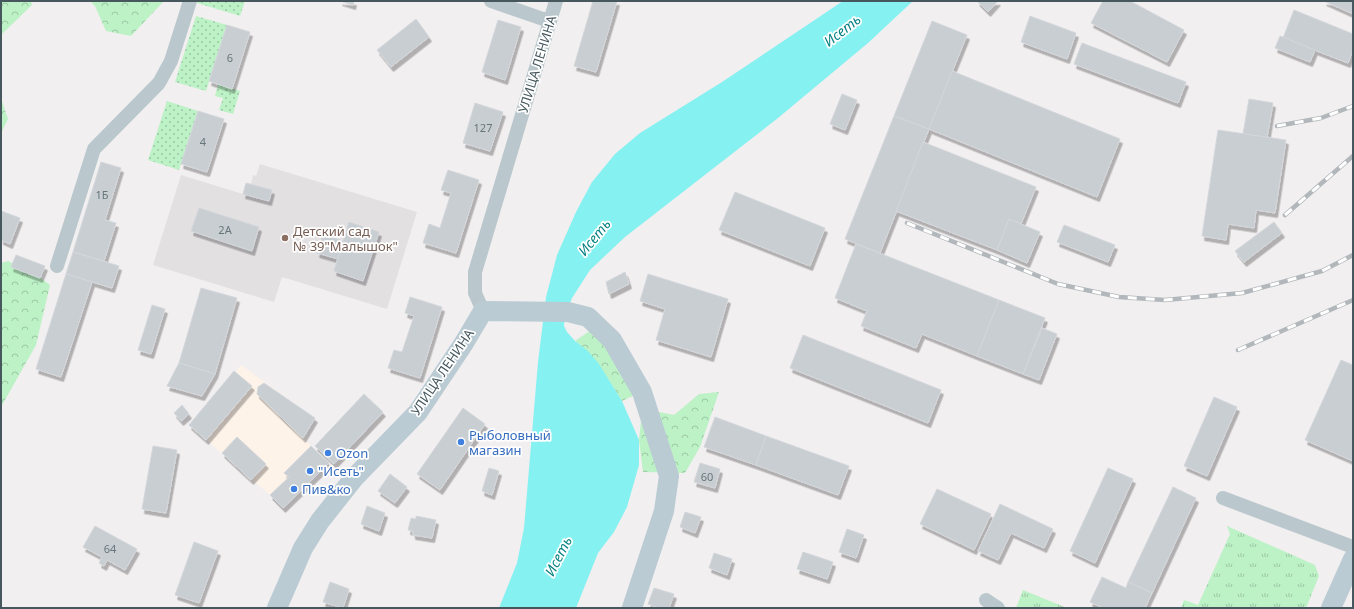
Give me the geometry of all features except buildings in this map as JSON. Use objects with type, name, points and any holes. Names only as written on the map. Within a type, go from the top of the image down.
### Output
[{"type":"street","points":[[57,266],[94,149],[158,83],[171,61],[190,1]]},
{"type":"street","points":[[491,1],[542,19],[550,20]]},
{"type":"street","name":"УЛИЦА ЛЕНИНА","points":[[277,608],[303,548],[320,521],[354,478],[418,412],[484,311],[475,293],[475,272],[556,1]]},
{"type":"street","points":[[484,311],[568,312],[588,317],[612,340],[642,392],[669,476],[664,511],[632,608]]},
{"type":"street","points":[[1223,498],[1353,547]]},
{"type":"street","points":[[1331,608],[1353,559]]},
{"type":"shaded area","name":"Детский сад № 39\"Малышок\"","points":[[260,164],[417,212],[387,309],[282,277],[274,302],[153,265],[181,175],[243,194],[246,183],[251,184],[253,175],[256,176]]},
{"type":"shaded area","points":[[241,365],[315,418],[303,438],[329,463],[283,508],[189,425]]},
{"type":"green space","points":[[1,1],[31,1],[32,5],[1,35]]},
{"type":"green space","points":[[90,1],[164,1],[131,36],[106,31],[95,6]]},
{"type":"green space","points":[[198,1],[245,1],[240,16],[197,3]]},
{"type":"green space","points":[[196,16],[227,25],[206,91],[175,82]]},
{"type":"green space","points":[[218,84],[240,91],[233,114],[219,110],[223,98],[215,96]]},
{"type":"green space","points":[[1,98],[8,119],[1,133]]},
{"type":"green space","points":[[167,101],[198,111],[179,170],[148,160]]},
{"type":"green space","points":[[8,261],[38,276],[50,285],[36,345],[1,407],[1,263]]},
{"type":"green space","points":[[594,328],[635,395],[622,401],[596,362],[575,341]]},
{"type":"green space","points":[[719,392],[700,447],[685,473],[643,472],[639,440],[641,421],[649,410],[674,415],[699,394]]},
{"type":"green space","points":[[1227,526],[1315,565],[1319,576],[1306,608],[1181,608],[1184,600],[1198,605],[1230,534]]},
{"type":"green space","points":[[1023,590],[1067,608],[1016,608]]},
{"type":"water","name":"Исеть","points":[[843,1],[913,1],[868,43],[778,118],[625,237],[590,270],[572,298],[565,316],[564,326],[575,341],[588,351],[599,364],[622,401],[639,440],[639,465],[627,507],[614,532],[598,553],[576,608],[499,608],[517,563],[524,528],[538,362],[546,297],[557,255],[576,212],[592,182],[615,154],[640,133],[722,82]]},
{"type":"railway","points":[[1277,126],[1321,118],[1353,106]]},
{"type":"railway","points":[[1285,215],[1353,156]]},
{"type":"railway","points":[[907,223],[1058,284],[1119,297],[1165,300],[1242,293],[1322,271],[1353,255]]},
{"type":"railway","points":[[1238,350],[1353,300]]},
{"type":"place","name":"Детский сад № 39\"Малышок\"","points":[[285,238]]},
{"type":"place","name":"Рыболовный магазин","points":[[461,442]]},
{"type":"place","name":"Ozon","points":[[328,453]]},
{"type":"place","name":"\"Исеть\"","points":[[310,471]]},
{"type":"place","name":"Пив&ко","points":[[294,489]]}]
